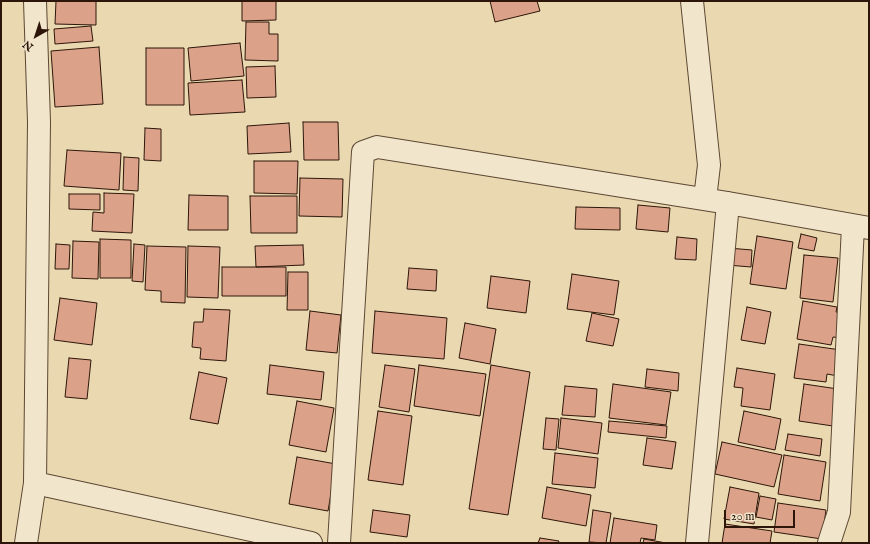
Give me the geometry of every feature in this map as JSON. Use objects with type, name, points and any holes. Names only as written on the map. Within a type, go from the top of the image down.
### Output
[{"type":"street","points":[[26,543],[35,483],[39,122],[35,1]]},
{"type":"street","points":[[692,1],[709,165],[705,199]]},
{"type":"street","points":[[339,543],[363,152],[377,147],[705,199],[861,227],[839,512],[830,543]]},
{"type":"street","points":[[697,543],[728,203]]},
{"type":"street","points":[[35,483],[311,543]]},
{"type":"building","points":[[56,1],[96,1],[96,25],[55,24]]},
{"type":"building","points":[[242,1],[276,1],[276,20],[242,21]]},
{"type":"building","points":[[490,1],[537,1],[540,11],[495,22]]},
{"type":"building","points":[[246,22],[269,22],[269,34],[278,34],[278,61],[245,60]]},
{"type":"building","points":[[91,26],[93,41],[55,44],[54,29]]},
{"type":"building","points":[[240,43],[244,76],[191,81],[188,48]]},
{"type":"building","points":[[99,47],[103,104],[55,107],[51,51]]},
{"type":"building","points":[[146,48],[184,48],[184,105],[146,105]]},
{"type":"building","points":[[275,66],[276,97],[247,98],[246,67]]},
{"type":"building","points":[[242,80],[245,112],[190,115],[188,83]]},
{"type":"building","points":[[303,122],[338,122],[339,160],[304,160]]},
{"type":"building","points":[[289,123],[291,152],[248,154],[247,126]]},
{"type":"building","points":[[145,128],[161,129],[161,161],[144,160]]},
{"type":"building","points":[[67,150],[121,153],[119,190],[64,186]]},
{"type":"building","points":[[124,157],[139,158],[138,191],[123,190]]},
{"type":"building","points":[[254,161],[298,161],[297,194],[254,193]]},
{"type":"building","points":[[300,178],[343,179],[342,217],[299,216]]},
{"type":"building","points":[[104,193],[134,194],[132,233],[92,231],[93,212],[104,213]]},
{"type":"building","points":[[69,194],[100,194],[100,210],[69,209]]},
{"type":"building","points":[[189,195],[228,196],[228,230],[188,230]]},
{"type":"building","points":[[250,196],[297,196],[297,233],[251,233]]},
{"type":"building","points":[[638,205],[670,208],[668,232],[636,229]]},
{"type":"building","points":[[576,207],[620,208],[620,230],[575,229]]},
{"type":"building","points":[[801,234],[817,238],[814,251],[798,248]]},
{"type":"building","points":[[757,236],[793,242],[786,289],[750,284]]},
{"type":"building","points":[[677,237],[697,239],[696,260],[675,259]]},
{"type":"building","points":[[100,239],[131,240],[131,278],[100,278]]},
{"type":"building","points":[[73,241],[99,242],[98,279],[72,278]]},
{"type":"building","points":[[56,244],[70,245],[69,269],[55,269]]},
{"type":"building","points":[[134,244],[145,245],[143,282],[132,281]]},
{"type":"building","points":[[303,245],[304,265],[256,267],[255,246]]},
{"type":"building","points":[[147,246],[186,247],[185,303],[161,302],[161,291],[145,290]]},
{"type":"building","points":[[188,246],[220,247],[218,298],[187,297]]},
{"type":"building","points":[[728,248],[752,250],[751,267],[727,265]]},
{"type":"building","points":[[804,255],[838,258],[833,302],[800,298]]},
{"type":"building","points":[[222,267],[286,267],[286,296],[222,296]]},
{"type":"building","points":[[409,268],[437,270],[436,291],[407,289]]},
{"type":"building","points":[[288,272],[308,272],[308,310],[287,310]]},
{"type":"building","points":[[572,274],[619,281],[614,315],[567,309]]},
{"type":"building","points":[[491,276],[530,281],[526,313],[487,308]]},
{"type":"building","points":[[60,298],[97,303],[92,345],[54,340]]},
{"type":"building","points":[[803,301],[837,307],[836,312],[845,314],[841,338],[833,337],[831,345],[797,339]]},
{"type":"building","points":[[747,307],[771,312],[765,344],[741,340]]},
{"type":"building","points":[[204,309],[230,310],[226,361],[200,359],[201,348],[192,347],[194,322],[203,322]]},
{"type":"building","points":[[310,311],[341,315],[337,353],[306,350]]},
{"type":"building","points":[[375,311],[447,318],[444,359],[372,353]]},
{"type":"building","points":[[592,313],[619,319],[613,346],[586,341]]},
{"type":"building","points":[[465,323],[496,329],[490,364],[459,358]]},
{"type":"building","points":[[799,344],[841,350],[838,376],[827,374],[826,382],[794,378]]},
{"type":"building","points":[[69,358],[91,360],[87,399],[65,397]]},
{"type":"building","points":[[270,365],[324,372],[321,400],[267,394]]},
{"type":"building","points":[[385,365],[415,369],[409,412],[379,407]]},
{"type":"building","points":[[419,365],[486,374],[480,416],[414,406]]},
{"type":"building","points":[[491,365],[530,372],[508,515],[469,509]]},
{"type":"building","points":[[737,368],[775,374],[770,410],[741,406],[743,388],[734,387]]},
{"type":"building","points":[[647,369],[679,373],[678,391],[645,387]]},
{"type":"building","points":[[199,372],[227,378],[218,424],[190,419]]},
{"type":"building","points":[[613,384],[671,392],[666,425],[609,418]]},
{"type":"building","points":[[804,384],[838,389],[833,426],[799,421]]},
{"type":"building","points":[[565,386],[597,389],[595,417],[562,415]]},
{"type":"building","points":[[297,401],[334,408],[326,452],[289,445]]},
{"type":"building","points":[[378,411],[412,416],[403,485],[368,480]]},
{"type":"building","points":[[744,411],[781,419],[775,450],[738,442]]},
{"type":"building","points":[[546,418],[559,419],[556,450],[543,449]]},
{"type":"building","points":[[561,418],[602,423],[598,454],[558,448]]},
{"type":"building","points":[[609,421],[667,426],[666,438],[608,432]]},
{"type":"building","points":[[788,434],[822,439],[820,456],[785,450]]},
{"type":"building","points":[[647,438],[676,442],[672,469],[643,465]]},
{"type":"building","points":[[722,442],[782,455],[774,487],[715,474]]},
{"type":"building","points":[[555,453],[598,458],[595,488],[552,484]]},
{"type":"building","points":[[784,455],[826,462],[820,501],[778,494]]},
{"type":"building","points":[[297,457],[336,464],[328,511],[289,504]]},
{"type":"building","points":[[547,487],[591,495],[586,526],[542,518]]},
{"type":"building","points":[[730,487],[759,493],[754,524],[724,519]]},
{"type":"building","points":[[760,496],[776,499],[772,520],[756,517]]},
{"type":"building","points":[[778,503],[826,510],[822,539],[774,532]]},
{"type":"building","points":[[373,510],[410,515],[407,537],[370,532]]},
{"type":"building","points":[[593,510],[611,513],[606,543],[589,542]]},
{"type":"building","points":[[614,518],[657,525],[655,540],[641,538],[640,543],[610,543]]},
{"type":"building","points":[[725,524],[772,531],[770,543],[722,543]]},
{"type":"building","points":[[540,538],[559,541],[558,543],[538,543]]},
{"type":"building","points":[[644,539],[666,543],[643,543]]}]
